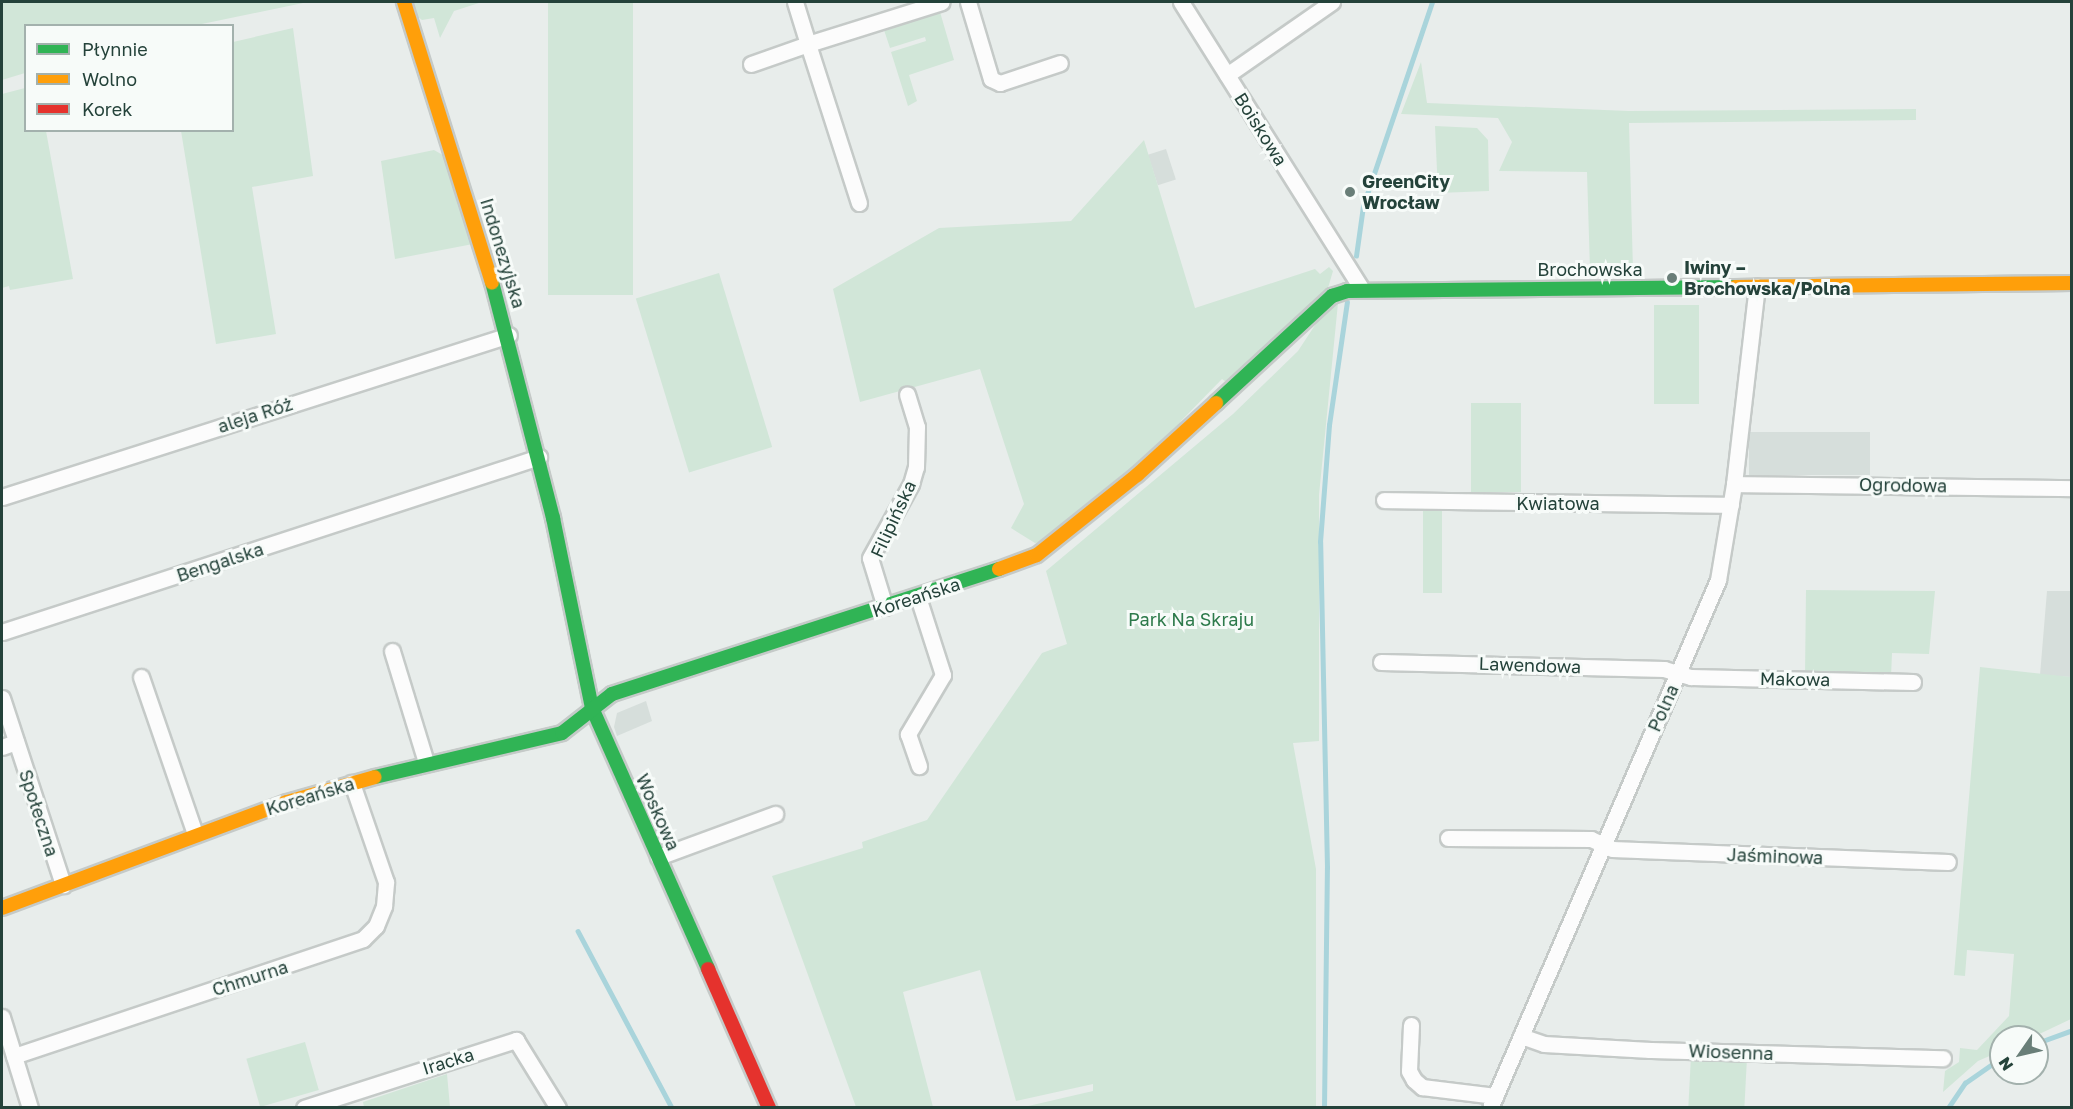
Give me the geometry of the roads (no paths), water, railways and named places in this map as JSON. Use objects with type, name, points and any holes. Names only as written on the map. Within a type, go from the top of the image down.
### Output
[{"type":"street","name":"Indonezyjska","points":[[404,2],[509,335],[554,518]]},
{"type":"street","points":[[795,2],[859,203]]},
{"type":"street","points":[[751,64],[942,2]]},
{"type":"street","points":[[968,2],[991,79],[1000,83],[1060,63]]},
{"type":"street","name":"Boiskowa","points":[[1181,2],[1361,288]]},
{"type":"street","points":[[1231,81],[1332,2]]},
{"type":"street","name":"Brochowska","points":[[1332,296],[1361,288],[2072,283]]},
{"type":"street","name":"Polna","points":[[1493,1102],[1602,844],[1718,580],[1734,484],[1757,286]]},
{"type":"street","name":"Koreańska","points":[[2,909],[195,834],[352,783],[426,762],[556,735],[612,694],[885,608],[1037,555],[1137,475],[1332,296]]},
{"type":"street","name":"aleja Róż","points":[[2,497],[509,335]]},
{"type":"street","name":"Filipińska","points":[[885,608],[870,558],[911,484],[916,466],[917,427],[907,394]]},
{"type":"street","name":"Bengalska","points":[[2,632],[539,457]]},
{"type":"street","name":"Ogrodowa","points":[[1734,484],[2072,488]]},
{"type":"street","name":"Kwiatowa","points":[[1384,500],[1731,505]]},
{"type":"street","name":"Woskowa","points":[[554,518],[592,708],[658,857],[677,906],[769,1107]]},
{"type":"street","points":[[918,597],[943,675],[908,734],[919,766]]},
{"type":"street","points":[[392,651],[426,762]]},
{"type":"street","name":"Lawendowa","points":[[1380,662],[1664,669],[1678,673]]},
{"type":"street","name":"Makowa","points":[[1678,673],[1691,677],[1912,682]]},
{"type":"street","points":[[141,677],[195,834]]},
{"type":"street","name":"Społeczna","points":[[2,698],[9,744],[63,885]]},
{"type":"street","name":"Chmurna","points":[[14,1056],[363,939],[376,926],[384,906],[386,882],[352,783]]},
{"type":"street","points":[[658,857],[775,814]]},
{"type":"street","name":"Jaśminowa","points":[[1448,838],[1591,839],[1612,849],[1948,862]]},
{"type":"street","points":[[2,1017],[30,1107]]},
{"type":"street","points":[[1411,1025],[1409,1071],[1414,1080],[1422,1087],[1493,1102]]},
{"type":"street","name":"Wiosenna","points":[[1521,1036],[1544,1044],[1650,1050],[1943,1058]]},
{"type":"street","name":"Iracka","points":[[304,1107],[516,1040],[558,1107]]},
{"type":"waterway","points":[[1356,256],[1363,206],[1432,2]]},
{"type":"waterway","points":[[1324,1108],[1327,868],[1320,542],[1329,425],[1347,302]]},
{"type":"waterway","points":[[578,931],[672,1108]]},
{"type":"waterway","points":[[2049,1039],[2072,1030]]},
{"type":"waterway","points":[[1948,1108],[1965,1083],[1989,1066]]},
{"type":"place","name":"GreenCity Wrocław","points":[[1350,192]]},
{"type":"place","name":"Iwiny – Brochowska/Polna","points":[[1672,278]]},
{"type":"park label","name":"Park Na Skraju","points":[[1191,619]]}]
